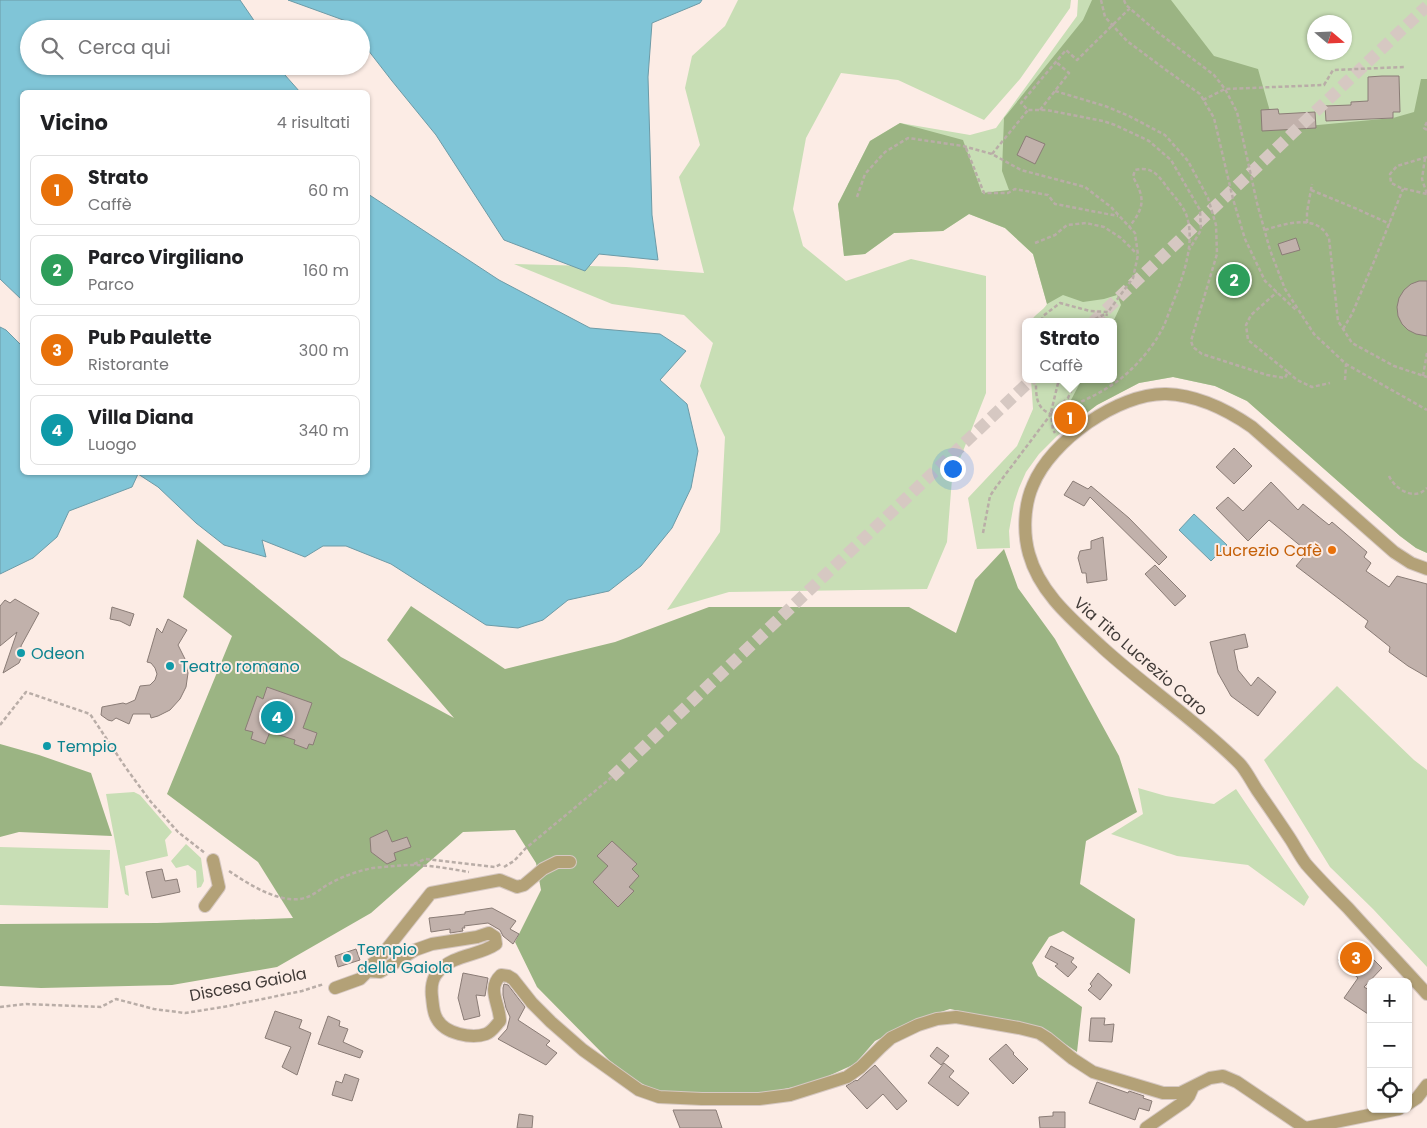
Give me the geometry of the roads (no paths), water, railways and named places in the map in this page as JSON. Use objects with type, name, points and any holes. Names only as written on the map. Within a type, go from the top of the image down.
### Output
[{"type":"street","name":"Via Tito Lucrezio Caro","points":[[1427,569],[1411,563],[1394,552],[1252,427],[1235,415],[1193,398],[1166,394],[1145,397],[1127,402],[1092,420],[1068,438],[1042,467],[1032,486],[1027,505],[1025,528],[1029,554],[1040,581],[1052,600],[1121,664],[1241,764],[1306,864],[1427,994]]},
{"type":"street","points":[[205,906],[219,887],[213,860]]},
{"type":"street","points":[[332,985],[360,979],[368,971],[366,968],[378,960],[431,893],[500,880],[517,887],[524,885],[543,869],[557,862],[570,862]]},
{"type":"street","points":[[368,971],[380,972],[414,950],[432,944],[477,937],[489,933],[495,937],[496,944],[460,957],[440,970],[436,975],[431,990],[433,1008],[438,1020],[451,1031],[461,1034],[478,1036],[488,1034],[500,1021],[500,1011],[494,995],[494,985],[501,975],[508,976],[513,979],[532,1003],[551,1022],[583,1050],[639,1090],[659,1097],[758,1099],[775,1103],[848,1077],[891,1038],[928,1021],[948,1017],[1030,1030],[1047,1038],[1093,1072],[1163,1093],[1180,1093],[1217,1076],[1230,1078],[1305,1128],[1379,1113]]},
{"type":"street","points":[[1412,1101],[1427,1085]]},
{"type":"street","points":[[1146,1128],[1185,1101],[1194,1087]]},
{"type":"water","points":[[0,0],[240,0],[254,20],[20,20],[20,75],[285,75],[298,90],[20,90],[20,298],[0,279]]},
{"type":"water","points":[[288,0],[702,0],[700,3],[652,23],[648,77],[652,215],[658,260],[599,254],[585,271],[504,240],[436,135],[370,53],[370,20],[343,20]]},
{"type":"water","points":[[370,195],[499,280],[590,328],[660,334],[686,351],[660,380],[687,404],[698,451],[691,488],[672,528],[641,566],[609,591],[568,600],[543,620],[518,628],[486,625],[391,564],[346,546],[323,546],[305,557],[262,540],[266,557],[224,545],[196,523],[158,487],[140,475],[370,475]]},
{"type":"water","points":[[0,327],[6,330],[20,344],[20,475],[138,475],[132,487],[69,511],[57,537],[33,558],[0,574]]},
{"type":"water","points":[[1194,514],[1227,545],[1211,561],[1179,530]]},
{"type":"tunnel","points":[[1097,318],[1427,6]]},
{"type":"tunnel","points":[[612,777],[1028,383]]},
{"type":"place","name":"Parco Virgiliano","points":[[1234,280]]},
{"type":"place","name":"Strato","points":[[1070,418]]},
{"type":"place","name":"Lucrezio Cafè","points":[[1332,550]]},
{"type":"place","name":"Odeon","points":[[21,653]]},
{"type":"place","name":"Teatro romano","points":[[170,666]]},
{"type":"place","name":"Villa Diana","points":[[277,717]]},
{"type":"place","name":"Tempio","points":[[47,746]]},
{"type":"place","name":"Tempio della Gaiola","points":[[347,958]]},
{"type":"place","name":"Pub Paulette","points":[[1356,958]]}]
